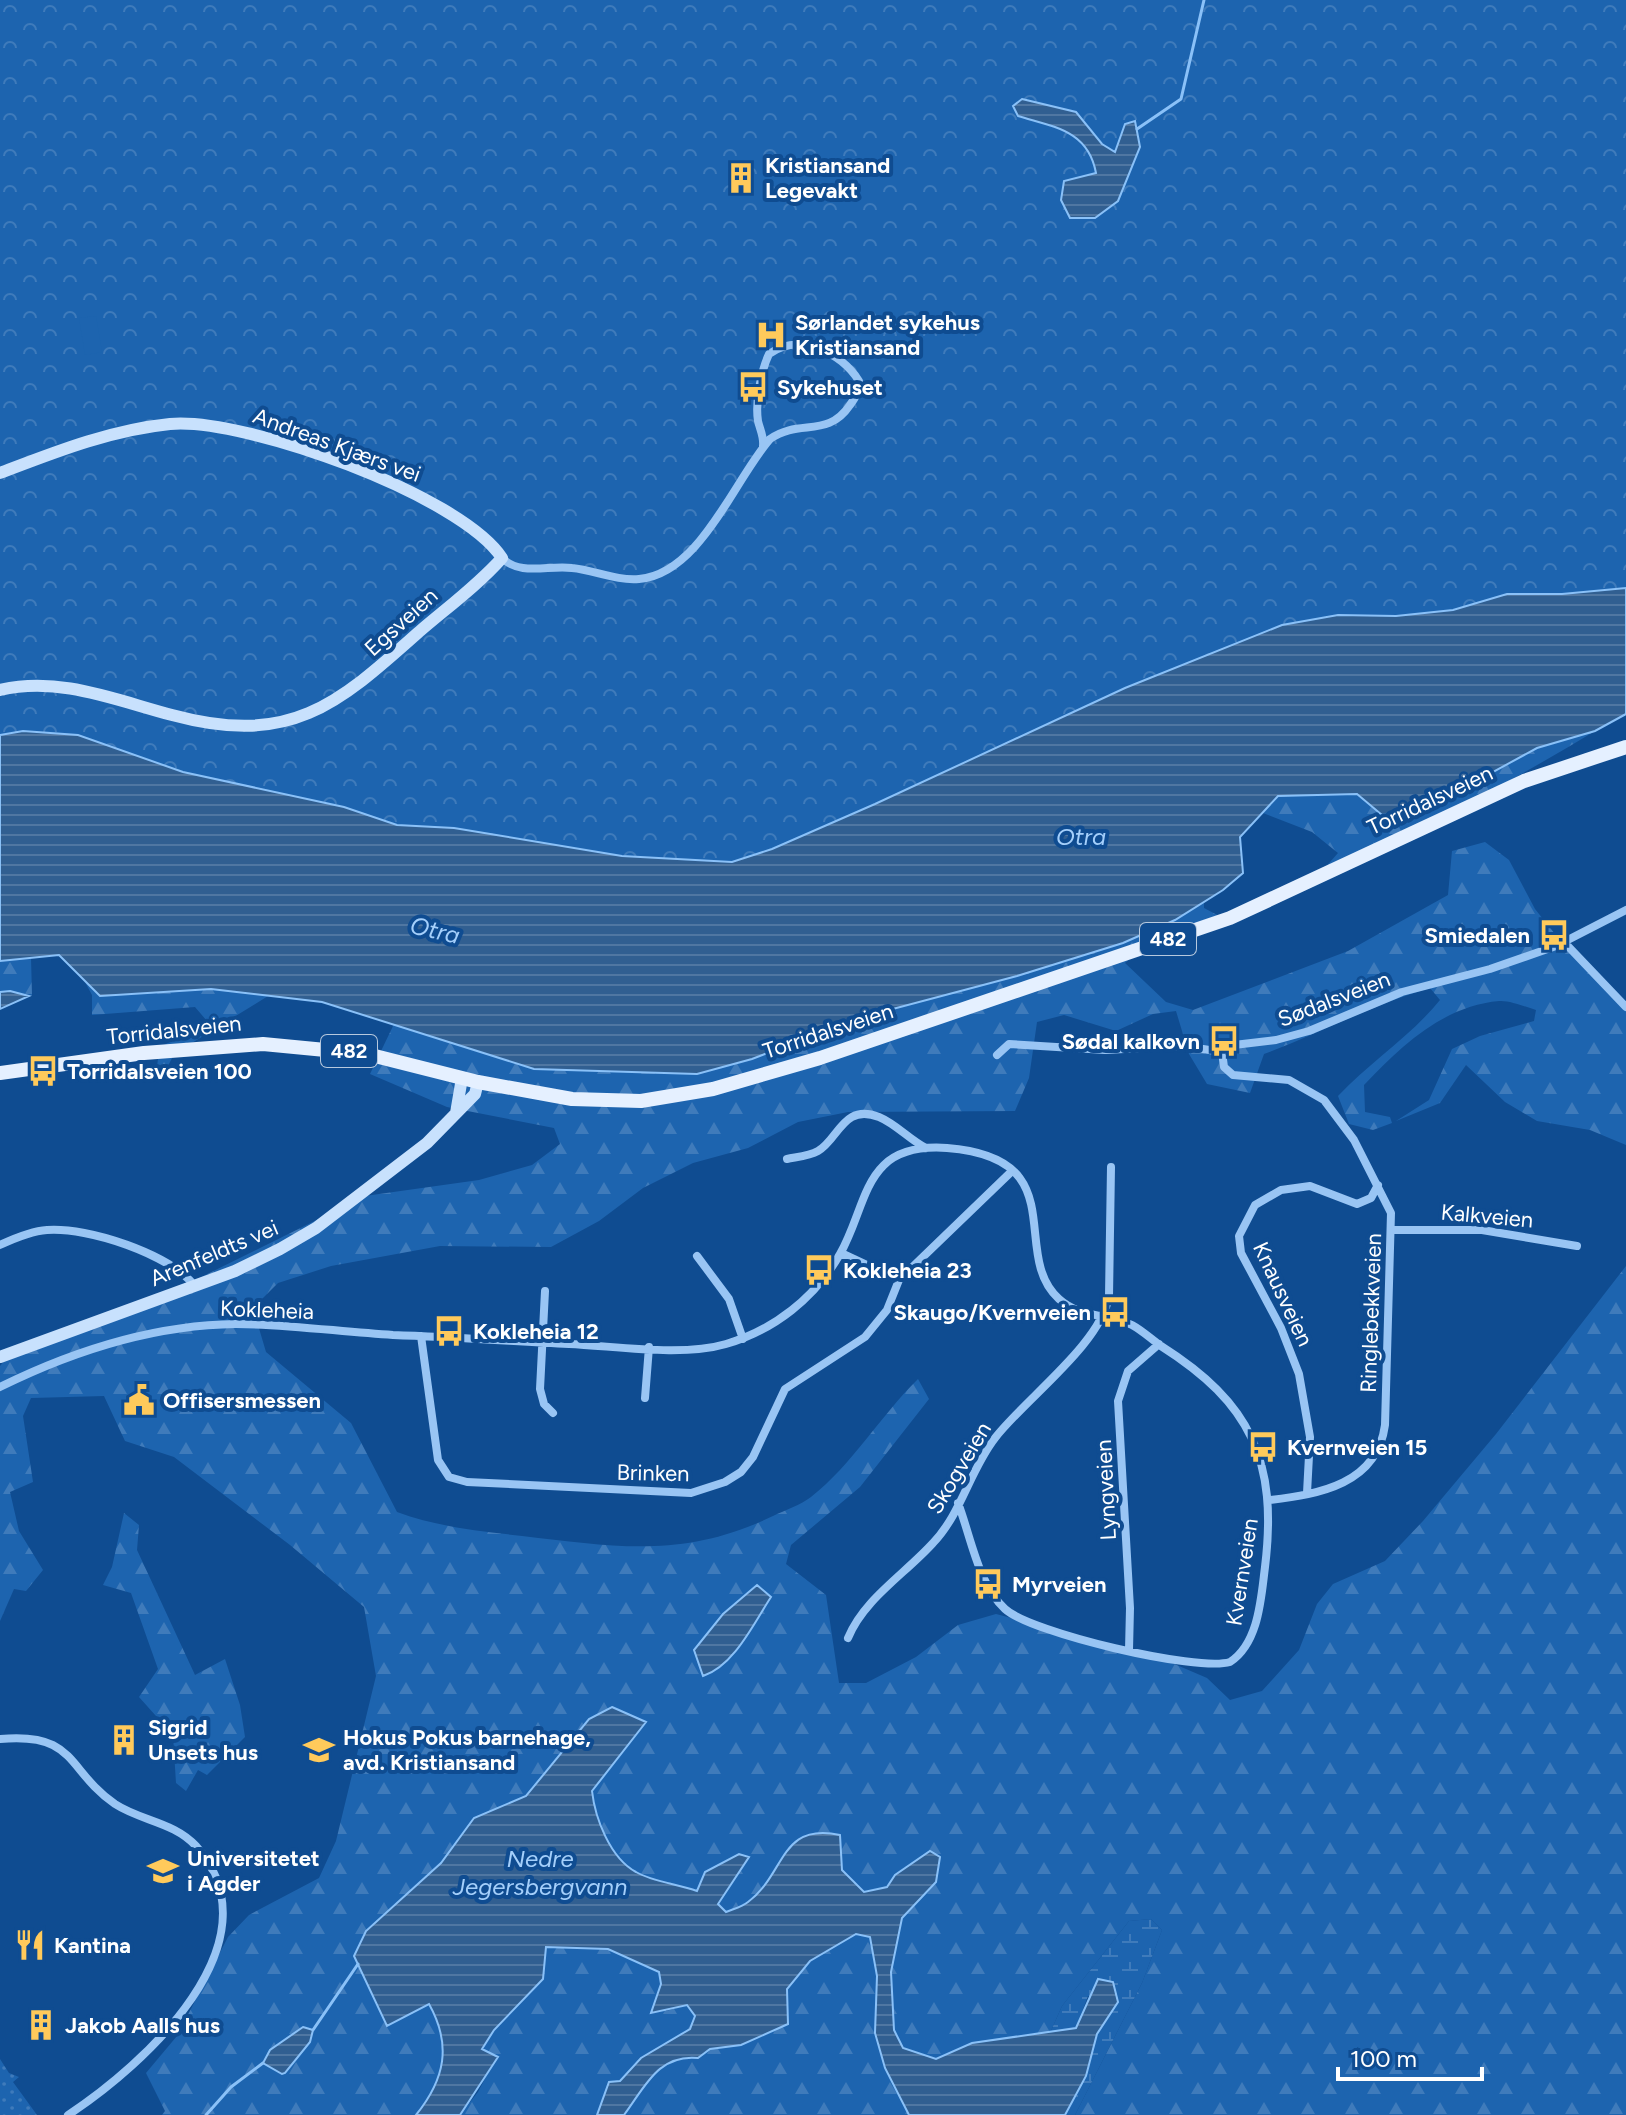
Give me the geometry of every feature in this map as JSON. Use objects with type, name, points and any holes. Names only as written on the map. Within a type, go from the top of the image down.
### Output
[{"type":"main road","name":"Torridalsveien","points":[[0,1073],[144,1053],[263,1044],[367,1054],[544,1095],[616,1102],[699,1092],[771,1073],[1230,918],[1524,781],[1626,747]]},
{"type":"street","points":[[502,558],[516,569],[577,568],[624,579],[662,572],[702,537],[763,446],[782,430],[835,423],[857,396],[859,381],[853,372],[813,346],[788,344],[769,354],[761,379],[758,422],[764,435],[763,446]]},
{"type":"street","name":"Andreas Kjærs vei","points":[[0,473],[91,439],[140,428],[184,423],[229,428],[272,439],[412,492],[478,532],[502,558]]},
{"type":"street","name":"Egsveien","points":[[0,690],[29,686],[66,687],[204,723],[235,726],[269,724],[306,715],[359,686],[502,558]]},
{"type":"street","name":"Sødalsveien","points":[[997,1055],[1009,1044],[1027,1043],[1105,1050],[1184,1046],[1222,1052],[1234,1045],[1309,1031],[1402,992],[1498,967],[1564,942],[1626,910]]},
{"type":"street","points":[[1564,942],[1626,1007]]},
{"type":"street","name":"Ringlebekkveien","points":[[1222,1052],[1224,1067],[1233,1075],[1289,1080],[1324,1100],[1336,1112],[1391,1213],[1388,1385],[1382,1441],[1371,1462],[1346,1483],[1270,1500]]},
{"type":"street","points":[[456,1113],[462,1078]]},
{"type":"street","name":"Arenfeldts vei","points":[[0,1357],[269,1256],[316,1228],[427,1143],[475,1094],[478,1082]]},
{"type":"street","name":"Kokleheia","points":[[787,1159],[817,1151],[842,1122],[866,1115],[883,1119],[909,1140],[927,1149]]},
{"type":"street","name":"Kokleheia","points":[[0,1387],[115,1342],[199,1327],[259,1325],[421,1336],[709,1348],[743,1339],[791,1313],[841,1253],[868,1183],[894,1159],[927,1149],[978,1153],[1011,1172],[1034,1204],[1041,1266],[1048,1287],[1061,1301],[1078,1311],[1103,1317]]},
{"type":"street","points":[[1103,1317],[1109,1296],[1111,1167]]},
{"type":"street","name":"Brinken","points":[[421,1336],[438,1460],[449,1477],[467,1482],[553,1488],[691,1493],[709,1490],[741,1472],[758,1448],[785,1389],[865,1337],[887,1310],[899,1280],[1011,1172]]},
{"type":"street","name":"Knausveien","points":[[1307,1493],[1310,1437],[1299,1374],[1281,1328],[1241,1253],[1239,1236],[1255,1205],[1281,1190],[1310,1186],[1345,1202],[1362,1204],[1371,1198],[1378,1185]]},
{"type":"street","points":[[0,1245],[46,1230],[83,1233],[162,1261],[179,1270],[195,1286]]},
{"type":"street","name":"Kalkveien","points":[[1392,1230],[1482,1230],[1577,1246]]},
{"type":"street","points":[[841,1253],[899,1280]]},
{"type":"street","points":[[697,1256],[729,1299],[743,1339]]},
{"type":"street","points":[[545,1291],[540,1389],[544,1404],[553,1413]]},
{"type":"street","name":"Kvernveien","points":[[1103,1317],[1132,1325],[1197,1369],[1231,1403],[1249,1431],[1270,1500],[1263,1585],[1251,1636],[1243,1652],[1230,1662],[1209,1665],[1129,1650]]},
{"type":"street","name":"Skogveien","points":[[848,1638],[862,1613],[940,1536],[997,1435],[1063,1366],[1103,1317]]},
{"type":"street","name":"Lyngveien","points":[[1129,1650],[1125,1483],[1118,1401],[1128,1371],[1159,1344]]},
{"type":"street","points":[[645,1398],[649,1347]]},
{"type":"street","points":[[958,1503],[980,1564],[997,1600],[1008,1612],[1047,1629],[1129,1650]]},
{"type":"street","points":[[0,1739],[38,1739],[61,1749],[115,1804],[188,1839],[211,1867],[219,1890],[222,1918],[218,1943],[190,2002],[127,2070],[68,2115]]},
{"type":"green space","points":[[0,0],[1626,0],[1626,625],[767,903],[0,819]]},
{"type":"green space","points":[[96,316],[102,352],[85,355],[79,318]]},
{"type":"green space","points":[[1595,731],[1428,825],[1371,853],[1255,906],[1136,953],[1125,963],[1166,1002],[1193,1010],[1348,951],[1448,895],[1452,851],[1485,842],[1509,860],[1535,909],[1571,954],[1626,1010],[1626,1145],[1590,1130],[1537,1121],[1505,1102],[1466,1065],[1440,1103],[1396,1121],[1429,1100],[1452,1049],[1480,1036],[1534,1021],[1536,1010],[1513,1003],[1499,1001],[1459,1011],[1424,1030],[1393,1056],[1364,1085],[1365,1112],[1390,1117],[1392,1123],[1373,1130],[1349,1124],[1338,1096],[1416,1026],[1440,1000],[1430,988],[1264,1054],[1250,1093],[1207,1084],[1189,1054],[1176,1011],[1153,1014],[1116,1031],[1064,1015],[1037,1022],[1029,1078],[1015,1111],[848,1112],[798,1122],[748,1148],[693,1163],[643,1188],[599,1221],[551,1247],[440,1246],[331,1266],[278,1283],[253,1308],[266,1352],[351,1423],[397,1512],[459,1528],[589,1544],[650,1546],[710,1539],[741,1530],[798,1505],[840,1470],[918,1379],[929,1399],[860,1487],[791,1545],[786,1564],[826,1595],[839,1683],[866,1683],[916,1657],[958,1625],[996,1614],[1158,1657],[1207,1678],[1230,1700],[1262,1691],[1299,1650],[1317,1604],[1333,1584],[1385,1561],[1423,1521],[1496,1434],[1626,1266],[1626,2115],[1075,2115],[1142,1983],[1162,1930],[1151,1919],[1129,1921],[1062,2006],[1050,2033],[972,2043],[936,2059],[903,2048],[894,2030],[891,1972],[902,1918],[936,1882],[940,1857],[930,1851],[895,1875],[887,1887],[864,1892],[842,1870],[840,1835],[820,1833],[805,1836],[785,1853],[760,1891],[746,1904],[725,1913],[718,1905],[748,1857],[739,1854],[705,1872],[697,1891],[636,1872],[611,1847],[596,1813],[592,1791],[645,1722],[612,1708],[588,1719],[526,1796],[474,1818],[441,1863],[366,1931],[354,1956],[387,2026],[429,2004],[436,2019],[442,2061],[434,2088],[416,2115],[162,2115],[165,2111],[146,2073],[177,2036],[228,1937],[249,1915],[319,1878],[336,1841],[376,1676],[364,1607],[290,1545],[174,1457],[125,1441],[104,1396],[31,1398],[23,1416],[33,1482],[10,1492],[19,1531],[43,1570],[26,1591],[14,1589],[0,1621],[0,1366],[5,1360],[163,1296],[365,1196],[479,1180],[532,1165],[560,1144],[554,1128],[447,1107],[370,1074],[394,1024],[534,1069],[697,1074],[752,1059],[855,1019],[1017,976],[1123,943],[1204,902],[1204,908],[1221,917],[1316,878],[1338,853],[1312,832],[1263,813],[1278,796],[1357,794],[1383,815],[1438,802],[1537,748]],"holes":[[[757,1585],[771,1597],[734,1653],[703,1675],[694,1649],[723,1614]],[[303,2027],[313,2029],[309,2042],[286,2072],[281,2074],[263,2063],[270,2050]]]},
{"type":"green space","points":[[31,958],[32,995],[0,992],[0,961]]},
{"type":"green space","points":[[85,982],[100,996],[211,989],[268,996],[174,1054],[168,1066],[157,1068],[159,1048],[207,1021],[195,1007],[92,1015],[92,995]]},
{"type":"green space","points":[[124,1513],[139,1525],[137,1550],[195,1675],[225,1659],[240,1705],[245,1737],[207,1775],[198,1770],[186,1791],[176,1783],[173,1735],[139,1697],[158,1669],[131,1593],[103,1585],[112,1567]]},
{"type":"green space","points":[[1151,1919],[1162,1930],[1142,1983],[1075,2115],[1065,2115],[1086,2076],[1097,2034],[1118,2002],[1088,1996],[1076,2028],[1050,2033],[1062,2006],[1129,1921]]},
{"type":"green space","points":[[856,1934],[870,1937],[877,1976],[875,2033],[885,2068],[909,2115],[624,2115],[646,2084],[663,2067],[684,2058],[698,2058],[710,2049],[741,2045],[810,1961]]},
{"type":"green space","points":[[546,1947],[608,1949],[659,1972],[666,2011],[688,2005],[695,2016],[690,2029],[641,2058],[620,2081],[609,2082],[597,2115],[460,2115],[478,2092],[497,2056],[482,2050],[493,2030],[543,1979]]},
{"type":"green space","points":[[0,2059],[9,2073],[19,2077],[13,2082],[37,2115],[0,2115]]},
{"type":"water","points":[[1022,99],[1076,112],[1102,144],[1115,152],[1125,124],[1135,121],[1140,147],[1118,201],[1095,218],[1070,218],[1061,200],[1064,181],[1096,173],[1092,159],[1086,148],[1068,132],[1018,116],[1013,106]]},
{"type":"water","name":"Otra","points":[[1626,588],[1626,714],[1595,731],[1537,748],[1438,802],[1382,815],[1357,794],[1278,796],[1240,837],[1243,873],[1223,890],[1175,920],[1123,943],[1017,976],[855,1019],[752,1059],[697,1074],[534,1069],[322,1002],[211,989],[100,996],[59,955],[0,961],[0,735],[23,731],[78,735],[183,772],[344,807],[397,825],[454,828],[622,856],[732,862],[772,849],[875,804],[1125,688],[1282,625],[1338,615],[1396,616],[1453,610],[1507,594],[1562,594]]},
{"type":"water","points":[[0,992],[29,996],[0,1009]]},
{"type":"water","points":[[757,1585],[771,1597],[734,1653],[714,1671],[703,1676],[694,1650],[723,1614]]},
{"type":"water","name":"Nedre Jegersbergvann","points":[[612,1707],[646,1722],[592,1791],[605,1836],[619,1857],[636,1872],[697,1891],[705,1872],[739,1854],[749,1857],[718,1904],[726,1912],[746,1904],[760,1891],[785,1853],[805,1836],[820,1833],[840,1835],[842,1870],[864,1892],[887,1887],[895,1875],[930,1851],[940,1857],[936,1882],[902,1918],[891,1972],[894,2030],[903,2048],[936,2059],[972,2043],[1076,2028],[1098,1979],[1113,1982],[1118,2002],[1097,2034],[1086,2076],[1065,2115],[909,2115],[885,2068],[875,2033],[877,1976],[870,1937],[856,1934],[810,1961],[787,1989],[788,2024],[741,2045],[710,2049],[698,2058],[673,2061],[654,2074],[624,2115],[597,2115],[609,2082],[620,2081],[641,2058],[690,2029],[695,2016],[687,2005],[651,2013],[661,1984],[659,1972],[608,1949],[546,1947],[543,1979],[494,2030],[482,2049],[498,2057],[460,2115],[416,2115],[439,2075],[443,2048],[441,2034],[429,2004],[387,2026],[354,1956],[366,1931],[441,1863],[474,1818],[526,1796],[589,1719]]},
{"type":"water","points":[[303,2027],[313,2030],[310,2042],[285,2073],[263,2063],[270,2050]]},
{"type":"waterway","points":[[1137,129],[1181,99],[1204,0]]},
{"type":"waterway","points":[[313,2030],[358,1964]]},
{"type":"waterway","points":[[206,2115],[231,2087],[263,2063]]},
{"type":"place","name":"Kristiansand Legevakt","points":[[741,178]]},
{"type":"place","name":"Sørlandet sykehus Kristiansand","points":[[771,335]]},
{"type":"place","name":"Sykehuset","points":[[753,387]]},
{"type":"place","name":"Smiedalen","points":[[1554,935]]},
{"type":"place","name":"Sødal kalkovn","points":[[1224,1041]]},
{"type":"place","name":"Torridalsveien 100","points":[[43,1071]]},
{"type":"place","name":"Kokleheia 23","points":[[819,1270]]},
{"type":"place","name":"Skaugo/Kvernveien","points":[[1115,1312]]},
{"type":"place","name":"Kokleheia 12","points":[[449,1331]]},
{"type":"place","name":"Offisersmessen","points":[[139,1400]]},
{"type":"place","name":"Kvernveien 15","points":[[1263,1447]]},
{"type":"place","name":"Myrveien","points":[[988,1584]]},
{"type":"place","name":"Sigrid Unsets hus","points":[[124,1740]]},
{"type":"place","name":"Hokus Pokus barnehage, avd. Kristiansand","points":[[319,1750]]},
{"type":"place","name":"Universitetet i Agder","points":[[163,1871]]},
{"type":"place","name":"Kantina","points":[[30,1945]]},
{"type":"place","name":"Jakob Aalls hus","points":[[41,2025]]}]
